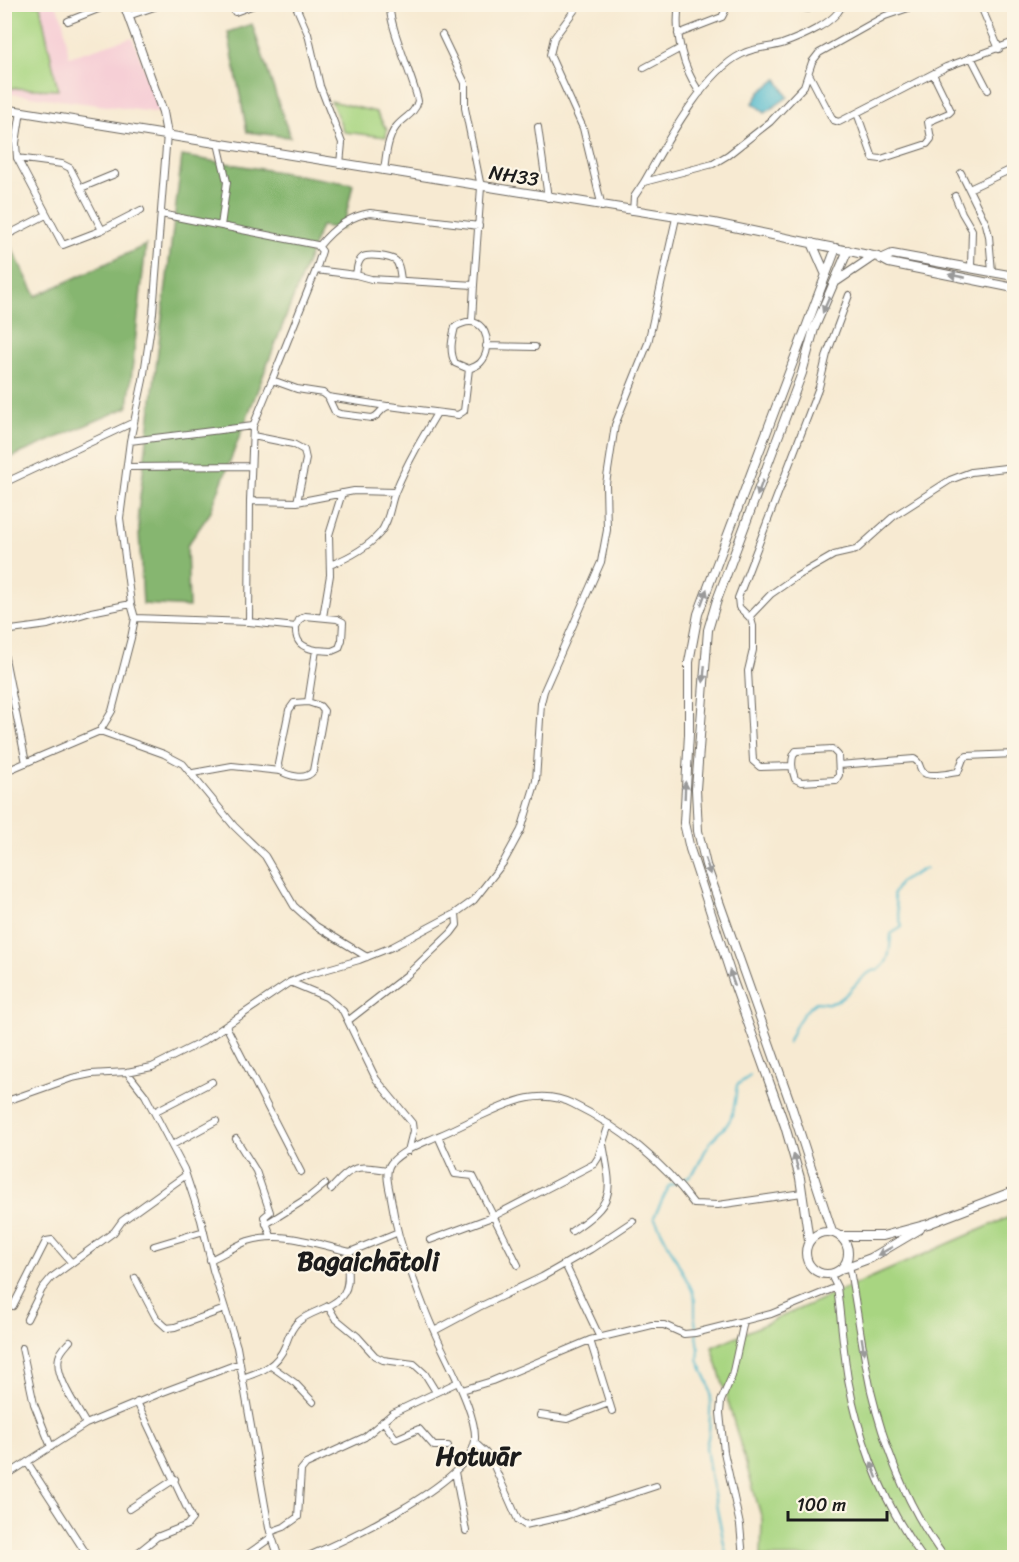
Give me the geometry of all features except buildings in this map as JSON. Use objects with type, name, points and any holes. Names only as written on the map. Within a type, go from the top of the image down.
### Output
[{"type":"main road","points":[[124,4],[162,112],[167,134]]},
{"type":"main road","name":"NH33","points":[[4,109],[741,228],[878,257],[889,263],[1014,288]]},
{"type":"main road","points":[[812,243],[826,275]]},
{"type":"main road","points":[[836,248],[698,614],[689,662],[684,823],[690,849],[733,981],[785,1126],[800,1178],[809,1240],[806,1248],[809,1265],[822,1275],[835,1273],[849,1264],[871,1258],[928,1224]]},
{"type":"main road","points":[[835,1273],[846,1264],[849,1254],[847,1244],[836,1234],[706,865],[698,831],[696,789],[708,630],[717,600],[802,373],[814,329],[848,250]]},
{"type":"main road","points":[[836,282],[878,257],[892,254],[1014,276]]},
{"type":"main road","points":[[809,1240],[824,1232],[883,1236],[928,1224],[1014,1191]]},
{"type":"street","points":[[68,21],[111,4]]},
{"type":"street","points":[[128,16],[163,4]]},
{"type":"street","points":[[235,12],[257,4]]},
{"type":"street","points":[[296,4],[308,34],[321,86],[342,143],[340,164]]},
{"type":"street","points":[[384,171],[392,134],[401,122],[415,110],[418,101],[396,34],[389,9],[390,4]]},
{"type":"street","points":[[579,4],[554,38],[550,55],[567,88],[583,128],[602,207]]},
{"type":"street","points":[[679,4],[678,34],[681,48],[689,74],[700,93]]},
{"type":"street","points":[[678,34],[722,17],[725,11],[723,4]]},
{"type":"street","points":[[797,4],[804,9],[820,4]]},
{"type":"street","points":[[633,211],[634,197],[684,114],[700,93],[734,58],[753,49],[781,44],[823,25],[839,13],[842,4]]},
{"type":"street","points":[[980,4],[999,49]]},
{"type":"street","points":[[644,182],[706,167],[728,155],[770,122],[789,103],[804,86],[812,62],[824,49],[885,16],[919,5]]},
{"type":"street","points":[[442,35],[465,83],[465,108],[481,187],[472,321]]},
{"type":"street","points":[[809,74],[833,120],[839,122],[946,67],[1014,42]]},
{"type":"street","points":[[644,68],[681,48]]},
{"type":"street","points":[[971,57],[988,90]]},
{"type":"street","points":[[857,114],[873,158],[881,159],[927,144],[931,139],[928,122],[949,114],[951,111],[933,74]]},
{"type":"street","points":[[21,111],[16,158],[60,242],[64,245],[102,230],[141,210]]},
{"type":"street","points":[[538,127],[548,198]]},
{"type":"street","points":[[4,772],[100,731],[112,711],[135,618],[131,604],[120,518],[130,441],[153,313],[167,134]]},
{"type":"street","points":[[218,142],[227,182],[221,226]]},
{"type":"street","points":[[16,158],[66,166],[72,171],[102,230]]},
{"type":"street","points":[[969,189],[1014,168]]},
{"type":"street","points":[[961,173],[986,224],[992,272]]},
{"type":"street","points":[[81,188],[115,174]]},
{"type":"street","points":[[955,196],[972,230],[971,267]]},
{"type":"street","points":[[319,246],[336,228],[366,213],[478,226]]},
{"type":"street","points":[[161,214],[319,246],[322,251],[253,426],[249,622]]},
{"type":"street","points":[[11,233],[46,215]]},
{"type":"street","points":[[4,1102],[72,1078],[152,1067],[192,1047],[290,982],[392,947],[456,913],[480,893],[508,855],[521,830],[536,781],[541,702],[544,691],[604,552],[606,484],[615,425],[648,343],[676,218]]},
{"type":"street","points":[[356,275],[361,258],[380,257],[397,262],[401,280]]},
{"type":"street","points":[[316,270],[356,275],[380,281],[401,280],[474,285]]},
{"type":"street","points":[[792,766],[760,767],[753,761],[748,670],[753,650],[753,626],[749,617],[739,607],[739,594],[819,387],[827,354],[849,294]]},
{"type":"street","points":[[464,321],[472,321],[482,326],[486,334],[486,346],[484,359],[479,365],[469,369],[455,363],[452,357],[452,341],[455,327],[464,321]]},
{"type":"street","points":[[486,346],[535,347]]},
{"type":"street","points":[[328,397],[458,415],[464,411],[469,369]]},
{"type":"street","points":[[272,380],[323,393],[328,397],[335,412],[370,418],[376,417],[387,406]]},
{"type":"street","points":[[330,565],[353,554],[380,532],[413,454],[437,412]]},
{"type":"street","points":[[4,483],[134,422]]},
{"type":"street","points":[[130,441],[253,426]]},
{"type":"street","points":[[253,436],[293,444],[304,450],[306,459],[297,502]]},
{"type":"street","points":[[127,467],[251,466]]},
{"type":"street","points":[[749,617],[771,594],[794,578],[834,555],[856,550],[905,507],[950,480],[971,472],[1014,467]]},
{"type":"street","points":[[250,501],[297,502],[342,493],[395,492]]},
{"type":"street","points":[[323,617],[330,565],[329,535],[342,493]]},
{"type":"street","points":[[4,631],[48,625],[92,612],[131,604]]},
{"type":"street","points":[[303,616],[323,617],[343,622],[339,648],[334,651],[305,648],[296,636],[296,627],[303,616]]},
{"type":"street","points":[[135,618],[249,622],[296,627]]},
{"type":"street","points":[[308,702],[316,650]]},
{"type":"street","points":[[4,653],[26,763]]},
{"type":"street","points":[[193,773],[232,766],[280,771],[306,777],[311,775],[324,711],[320,706],[308,702],[294,703],[288,710],[278,760],[280,771]]},
{"type":"street","points":[[100,731],[171,757],[183,764],[193,773],[234,826],[265,856],[294,906],[316,926],[367,957]]},
{"type":"street","points":[[829,748],[837,752],[839,765],[838,776],[835,780],[801,782],[794,777],[792,766],[796,751],[829,748]]},
{"type":"street","points":[[839,765],[914,759],[919,762],[923,772],[927,775],[958,772],[963,759],[967,756],[1014,754]]},
{"type":"street","points":[[349,1020],[407,975],[451,933],[457,925],[456,913]]},
{"type":"street","points":[[290,982],[333,1001],[344,1011],[376,1079],[412,1123],[413,1131],[408,1151]]},
{"type":"street","points":[[226,1026],[301,1172]]},
{"type":"street","points":[[138,1085],[143,1070]]},
{"type":"street","points":[[127,1072],[138,1085],[172,1145],[186,1175],[204,1231],[240,1364],[271,1534],[279,1557]]},
{"type":"street","points":[[154,1112],[212,1082]]},
{"type":"street","points":[[304,1557],[344,1541],[443,1482],[467,1459],[475,1443],[475,1428],[462,1390],[434,1331],[396,1233],[388,1170],[393,1162],[408,1151],[513,1102],[540,1096],[553,1096],[592,1113],[609,1124],[651,1157],[683,1189],[694,1204],[718,1205],[802,1193]]},
{"type":"street","points":[[172,1145],[216,1121]]},
{"type":"street","points":[[430,1240],[492,1217],[594,1164],[609,1124]]},
{"type":"street","points":[[438,1136],[454,1172],[459,1176],[473,1176],[518,1265]]},
{"type":"street","points":[[237,1139],[256,1171],[270,1212],[264,1216],[271,1236]]},
{"type":"street","points":[[572,1231],[598,1212],[607,1200],[609,1178],[603,1143]]},
{"type":"street","points":[[331,1189],[344,1174],[356,1167],[388,1170]]},
{"type":"street","points":[[27,1319],[47,1283],[71,1262],[114,1232],[122,1221],[186,1175]]},
{"type":"street","points":[[266,1224],[325,1184]]},
{"type":"street","points":[[434,1331],[479,1306],[542,1277],[633,1221]]},
{"type":"street","points":[[154,1246],[204,1231]]},
{"type":"street","points":[[210,1260],[248,1241],[271,1236],[291,1238],[350,1252],[396,1233]]},
{"type":"street","points":[[13,1306],[46,1241],[54,1242],[71,1262]]},
{"type":"street","points":[[242,1378],[271,1366],[280,1357],[298,1322],[342,1296],[346,1289],[350,1252]]},
{"type":"street","points":[[565,1264],[600,1338]]},
{"type":"street","points":[[849,1264],[871,1390],[880,1425],[903,1486],[945,1557]]},
{"type":"street","points":[[835,1273],[848,1378],[860,1432],[881,1489],[923,1557]]},
{"type":"street","points":[[135,1278],[156,1318],[167,1328],[225,1309]]},
{"type":"street","points":[[462,1390],[492,1382],[590,1340],[652,1325],[664,1325],[684,1334],[698,1333],[806,1302],[837,1287]]},
{"type":"street","points":[[328,1306],[338,1321],[357,1336],[378,1358],[414,1364],[436,1392]]},
{"type":"street","points":[[743,1557],[740,1525],[724,1452],[720,1413],[721,1401],[732,1376],[744,1321]]},
{"type":"street","points":[[590,1340],[612,1411]]},
{"type":"street","points":[[70,1341],[61,1353],[59,1368],[86,1424]]},
{"type":"street","points":[[22,1348],[34,1404],[51,1447]]},
{"type":"street","points":[[4,1477],[86,1424],[240,1364]]},
{"type":"street","points":[[271,1366],[295,1383],[313,1402]]},
{"type":"street","points":[[242,1557],[271,1534],[298,1517],[301,1470],[304,1466],[365,1437],[393,1413],[458,1382]]},
{"type":"street","points":[[131,1557],[157,1537],[192,1521],[191,1514],[138,1402]]},
{"type":"street","points":[[540,1415],[567,1419],[609,1402]]},
{"type":"street","points":[[384,1421],[396,1439],[419,1429],[434,1446],[448,1446]]},
{"type":"street","points":[[475,1443],[490,1459],[518,1521],[525,1526],[565,1516],[656,1486]]},
{"type":"street","points":[[27,1462],[89,1557]]},
{"type":"street","points":[[455,1472],[466,1531]]},
{"type":"street","points":[[129,1509],[175,1479]]},
{"type":"shaded area","points":[[5,5],[56,5],[63,20],[69,57],[132,37],[161,113],[5,93]]},
{"type":"green space","points":[[4,5],[40,5],[58,90],[9,88],[4,75]]},
{"type":"green space","points":[[252,24],[290,137],[247,132],[228,32]]},
{"type":"green space","points":[[331,101],[376,112],[387,130],[386,137],[344,132]]},
{"type":"green space","points":[[182,156],[353,184],[343,229],[321,226],[210,513],[187,546],[189,607],[143,604],[138,513]]},
{"type":"green space","points":[[5,235],[36,296],[146,245],[128,407],[5,460]]},
{"type":"green space","points":[[1014,1215],[1014,1557],[761,1557],[762,1519],[712,1347]]},
{"type":"water","points":[[777,79],[788,97],[765,113],[753,103],[760,92]]},
{"type":"waterway","points":[[788,1043],[799,1020],[811,1006],[816,1002],[830,1003],[840,1000],[863,977],[884,965],[889,955],[891,934],[902,927],[893,894],[900,882],[926,868]]},
{"type":"waterway","points":[[727,1558],[706,1447],[711,1394],[698,1360],[695,1301],[692,1290],[654,1217],[669,1186],[693,1173],[715,1136],[729,1122],[737,1085],[750,1076]]},
{"type":"district","name":"Bagaichātoli","points":[[368,1261]]},
{"type":"district","name":"Hotwār","points":[[478,1456]]}]
